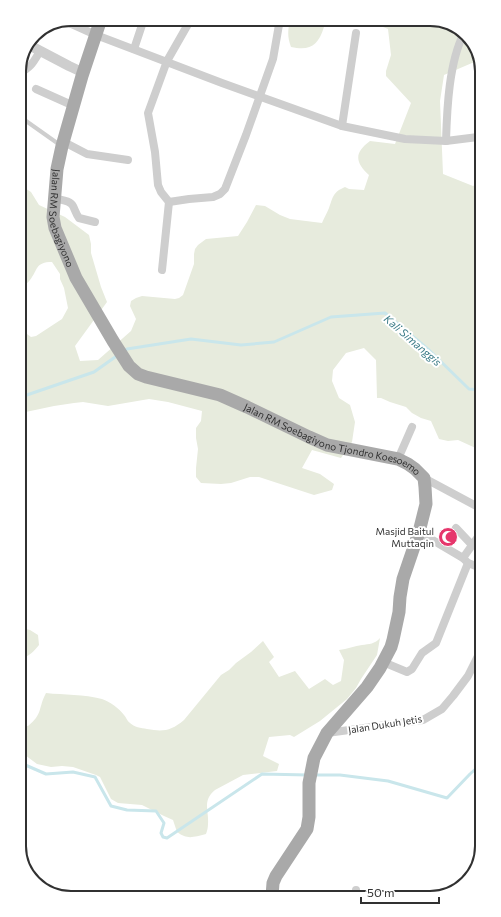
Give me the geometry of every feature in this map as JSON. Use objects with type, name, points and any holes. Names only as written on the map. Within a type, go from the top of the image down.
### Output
[{"type":"main road","name":"Jalan RM Soebagiyono","points":[[99,26],[74,106],[57,169],[53,217],[55,228],[76,278],[129,366]]},
{"type":"main road","name":"Jalan RM Soebagiyono Tjondro Koesoemo","points":[[129,366],[138,374],[146,377],[220,395],[327,445],[398,460],[408,464],[424,478],[426,487],[426,504],[419,532],[403,579],[396,632],[391,648],[367,687],[327,733],[314,758],[309,783],[309,817],[307,829],[276,876],[273,883],[272,891]]},
{"type":"street","points":[[76,26],[222,83],[342,126],[405,139],[446,141],[475,137]]},
{"type":"street","points":[[134,49],[142,26]]},
{"type":"street","points":[[162,270],[169,202],[161,192],[158,185],[155,152],[148,113],[167,61],[187,26]]},
{"type":"street","points":[[169,202],[213,197],[220,194],[225,189],[273,59],[279,26]]},
{"type":"street","points":[[342,126],[356,33]]},
{"type":"street","points":[[446,141],[447,112],[453,70],[456,53],[462,39]]},
{"type":"street","points":[[33,47],[84,73]]},
{"type":"street","points":[[26,70],[32,65],[40,51]]},
{"type":"street","points":[[36,89],[74,106]]},
{"type":"street","points":[[63,144],[87,154],[128,160]]},
{"type":"street","points":[[54,198],[69,202],[73,205],[79,218],[95,222]]},
{"type":"street","points":[[398,460],[412,427]]},
{"type":"street","points":[[424,478],[475,505]]},
{"type":"street","points":[[456,528],[472,545]]},
{"type":"street","points":[[419,532],[475,565]]},
{"type":"street","points":[[383,662],[407,672],[412,669],[422,653],[436,643],[465,560],[475,541]]},
{"type":"street","name":"Jalan Dukuh Jetis","points":[[327,733],[423,720],[442,709],[468,676],[475,662]]},
{"type":"lane","points":[[26,120],[63,144]]},
{"type":"shaded area","points":[[289,26],[324,26],[316,43],[312,46],[303,48],[291,47],[288,33]]},
{"type":"shaded area","points":[[379,26],[433,26],[445,28],[462,39],[469,48],[474,62],[444,75],[440,101],[443,174],[473,186],[475,185],[475,448],[458,440],[448,441],[439,439],[431,421],[412,413],[406,407],[377,398],[376,360],[364,348],[346,353],[333,370],[332,381],[339,398],[350,405],[355,422],[352,442],[341,458],[312,450],[302,468],[320,474],[334,484],[332,490],[314,495],[259,477],[250,477],[231,483],[201,483],[196,477],[198,449],[196,428],[201,421],[202,411],[168,402],[149,399],[108,406],[83,402],[26,412],[26,333],[31,337],[36,336],[62,319],[68,308],[60,274],[52,262],[43,263],[40,265],[26,284],[26,189],[31,192],[39,205],[65,217],[89,235],[91,253],[107,302],[75,346],[80,361],[98,360],[131,331],[136,319],[130,306],[131,301],[142,296],[175,299],[183,295],[194,264],[195,249],[198,245],[206,239],[238,236],[256,205],[265,206],[290,219],[322,223],[333,198],[338,191],[345,187],[349,189],[364,190],[369,175],[359,162],[358,158],[361,150],[370,141],[395,144],[411,103],[386,76],[391,55],[388,29]]},
{"type":"shaded area","points":[[26,629],[38,635],[39,645],[30,655],[26,657]]},
{"type":"shaded area","points":[[380,638],[377,655],[356,688],[347,699],[320,721],[294,737],[290,735],[269,737],[263,756],[279,764],[277,771],[243,775],[215,790],[211,794],[207,802],[208,825],[206,834],[191,837],[184,836],[177,832],[173,820],[142,805],[118,803],[111,799],[100,777],[73,767],[51,767],[37,764],[26,756],[26,726],[28,726],[36,718],[46,693],[81,695],[102,699],[117,708],[129,722],[140,728],[167,730],[184,720],[221,675],[263,641],[274,657],[269,662],[279,677],[295,671],[309,689],[325,679],[333,685],[341,681],[344,660],[339,650],[376,641]]},
{"type":"waterway","name":"Kali Simanggis","points":[[124,351],[127,349],[191,339],[241,345],[274,342],[331,317],[385,313],[429,350],[469,389],[475,390]]},
{"type":"waterway","name":"Kali Simanggis","points":[[26,395],[94,372],[118,355]]},
{"type":"waterway","points":[[26,765],[46,774],[73,772],[95,777],[111,806],[127,810],[156,811],[164,823],[161,833],[163,837],[167,838],[262,774],[308,775]]},
{"type":"waterway","points":[[314,775],[340,775],[388,781],[447,798],[475,769]]},
{"type":"place","name":"Masjid Baitul Muttaqin","points":[[448,537]]}]
